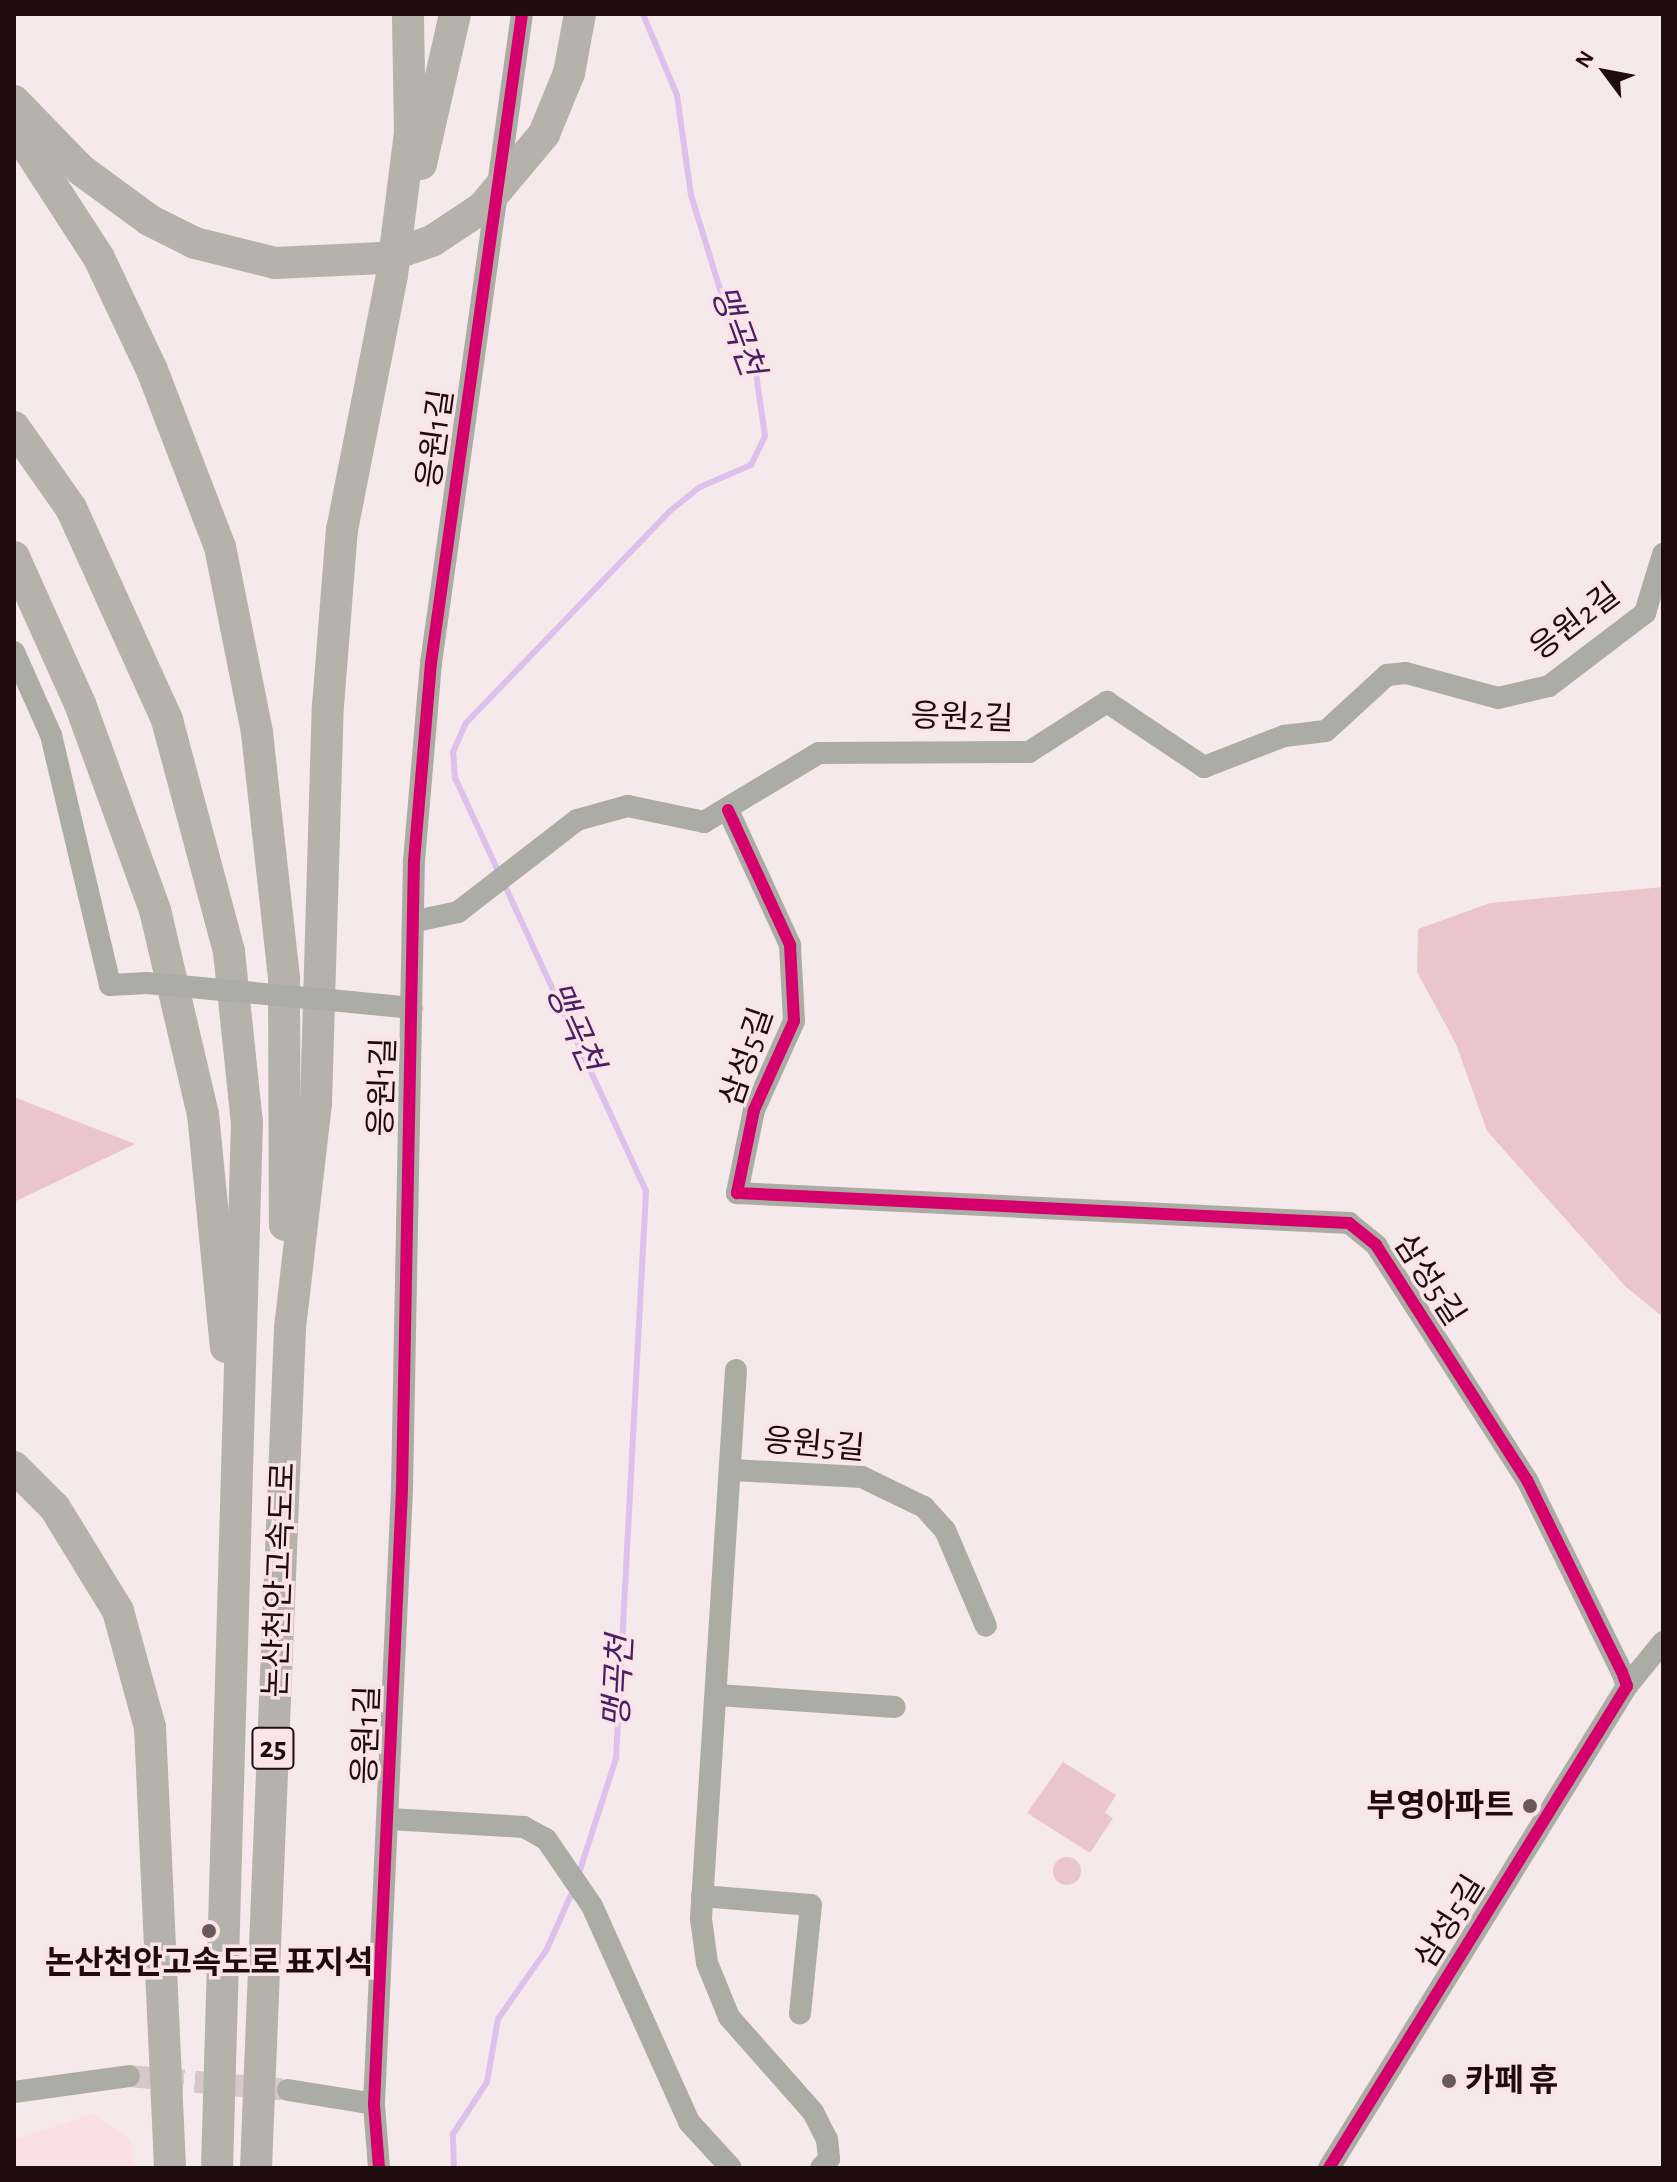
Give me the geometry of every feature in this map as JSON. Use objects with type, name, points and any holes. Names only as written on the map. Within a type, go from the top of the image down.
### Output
[{"type":"highway","points":[[290,1328],[316,1103],[328,706],[342,530],[392,275],[410,132],[408,14]]},
{"type":"highway","points":[[392,275],[448,68],[455,14]]},
{"type":"highway","points":[[14,101],[81,170],[149,220],[210,248],[275,263],[382,258],[432,241],[482,208],[544,134],[569,73],[580,14]]},
{"type":"highway","points":[[14,127],[99,258],[152,370],[220,547],[243,642],[284,979],[290,1328]]},
{"type":"highway","points":[[20,434],[71,508],[167,720],[229,952],[247,1122],[240,1525]]},
{"type":"highway","points":[[14,557],[112,787],[166,955],[203,1114],[240,1525]]},
{"type":"highway","name":"논산천안고속도로","points":[[256,2168],[290,1328]]},
{"type":"highway","points":[[14,1467],[55,1508],[118,1611],[150,1727],[170,2168]]},
{"type":"highway","name":"논산천안고속도로","points":[[217,2168],[240,1525]]},
{"type":"street","name":"응원1길","points":[[379,2168],[374,2104],[390,1819],[412,1008],[431,663],[522,14]]},
{"type":"street","name":"응원2길","points":[[416,921],[458,912],[501,880],[540,842],[603,812],[628,806],[704,822],[819,753],[1029,752],[1107,702],[1204,767],[1284,736],[1326,731],[1387,675],[1406,673],[1471,695],[1521,693],[1549,686],[1645,613],[1663,554]]},
{"type":"street","name":"응원1길","points":[[14,652],[51,735],[110,985],[147,983],[412,1008]]},
{"type":"street","name":"삼성5길","points":[[728,810],[790,945],[794,1021],[754,1110],[737,1193],[1349,1223],[1376,1245],[1527,1480],[1627,1686]]},
{"type":"street","points":[[733,1470],[736,1370]]},
{"type":"street","name":"응원5길","points":[[821,2168],[829,2159],[813,2112],[729,2017],[707,1963],[702,1896],[733,1470],[862,1477],[924,1507],[945,1530],[986,1626]]},
{"type":"street","name":"삼성5길","points":[[1329,2168],[1627,1686],[1663,1642]]},
{"type":"street","points":[[718,1695],[895,1707]]},
{"type":"street","points":[[390,1819],[524,1827],[546,1839],[592,1906],[662,2073],[689,2122],[731,2168]]},
{"type":"street","points":[[702,1896],[811,1905],[800,2013]]},
{"type":"street","points":[[14,2092],[129,2076]]},
{"type":"street","points":[[288,2090],[374,2104]]},
{"type":"shaded area","points":[[1663,887],[1663,1317],[1626,1287],[1487,1131],[1456,1044],[1417,972],[1418,929],[1490,903]]},
{"type":"shaded area","points":[[14,1097],[135,1144],[14,1202]]},
{"type":"shaded area","points":[[1063,1762],[1116,1795],[1105,1813],[1113,1818],[1090,1853],[1027,1813]]},
{"type":"shaded area","points":[[1067,1857],[1077,1861],[1081,1871],[1077,1881],[1067,1885],[1057,1881],[1053,1871],[1057,1861]]},
{"type":"shaded area","points":[[93,2114],[131,2140],[133,2168],[14,2168],[14,2140]]},
{"type":"waterway","name":"맹곡천","points":[[578,1876],[616,1758],[646,1191],[455,778],[453,752],[466,723],[670,511],[700,487],[751,465],[765,436],[754,360],[727,312],[691,195],[677,95],[643,14]]},
{"type":"waterway","name":"맹곡천","points":[[454,2168],[453,2134],[487,2082],[498,2019],[547,1949],[573,1890]]},
{"type":"tunnel","points":[[129,2076],[288,2090]]},
{"type":"cycle path","points":[[379,2168],[374,2104],[402,1489],[414,861],[431,663],[522,14]]},
{"type":"cycle path","points":[[728,810],[790,945],[794,1021],[754,1110],[737,1193],[1349,1223],[1376,1245],[1527,1480],[1622,1672],[1627,1686],[1329,2168]]},
{"type":"place","name":"부영아파트","points":[[1530,1806]]},
{"type":"place","name":"논산천안고속도로 표지석","points":[[209,1931]]},
{"type":"place","name":"카페 휴","points":[[1449,2081]]}]
